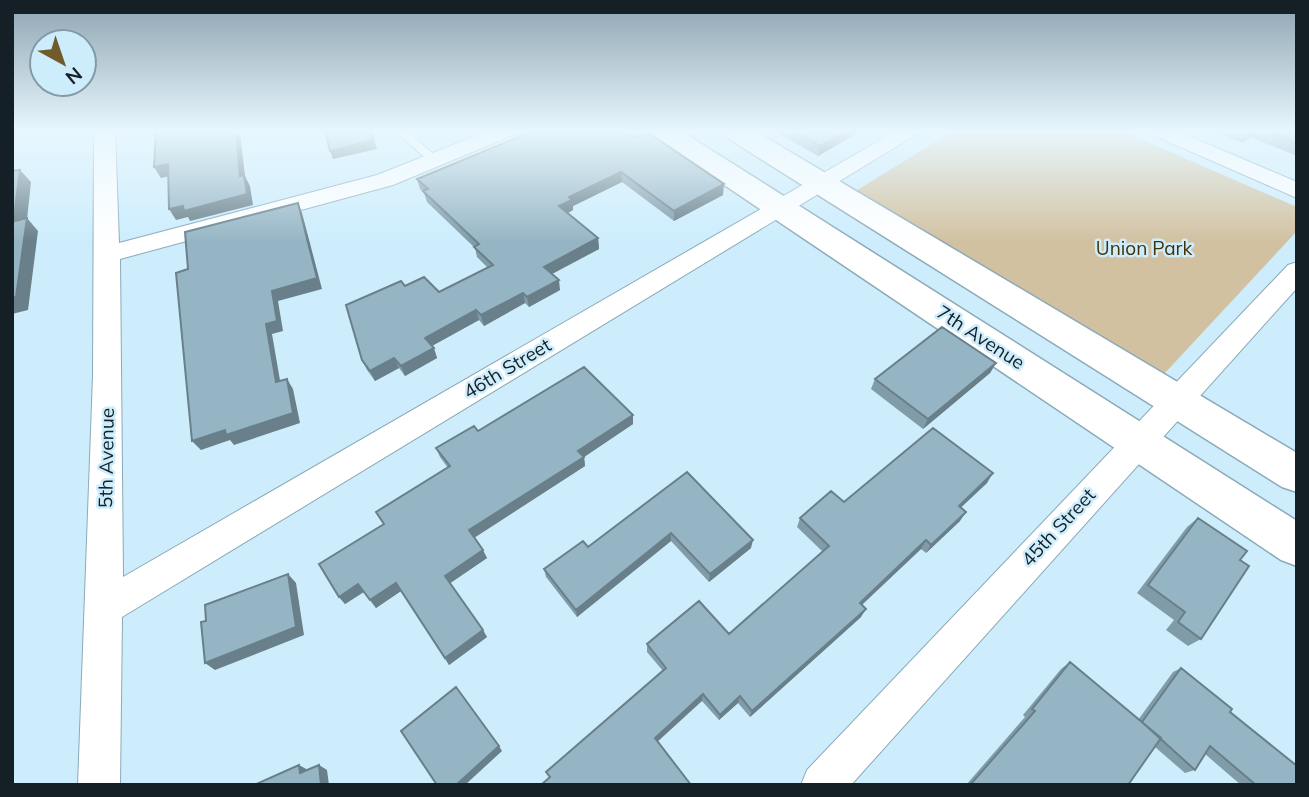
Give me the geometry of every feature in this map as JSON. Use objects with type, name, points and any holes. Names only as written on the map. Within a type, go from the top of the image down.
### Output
[{"type":"street","name":"5th Avenue","points":[[99,785],[105,607],[108,254],[105,168]]},
{"type":"street","points":[[108,254],[385,180],[416,168]]},
{"type":"street","name":"7th Avenue","points":[[720,168],[1297,546]]},
{"type":"street","points":[[799,168],[1297,474]]},
{"type":"street","name":"46th Street","points":[[105,607],[846,168]]},
{"type":"street","points":[[1245,168],[1297,191]]},
{"type":"street","name":"45th Street","points":[[822,785],[1297,271]]},
{"type":"green space","name":"Union Park","points":[[893,168],[1208,168],[1297,207],[1297,231],[1164,374],[854,192]]},
{"type":"building","points":[[168,168],[239,168],[240,176],[244,175],[247,194],[184,211],[183,206],[169,209]]},
{"type":"building","points":[[443,168],[701,168],[724,184],[674,211],[621,172],[569,197],[572,200],[559,206],[598,238],[544,267],[559,280],[527,297],[523,293],[481,315],[476,310],[425,338],[434,348],[401,366],[394,358],[370,371],[362,360],[346,305],[401,281],[405,286],[424,277],[439,292],[493,265],[474,247],[479,244],[423,191],[428,189],[417,179]]},
{"type":"building","points":[[20,170],[14,217],[15,221],[27,218],[16,297],[12,298],[12,171]]},
{"type":"building","points":[[298,203],[317,278],[272,291],[277,321],[266,324],[276,382],[287,379],[293,413],[226,435],[225,430],[192,441],[176,273],[188,269],[185,232]]},
{"type":"building","points":[[942,327],[996,363],[928,419],[875,379]]},
{"type":"building","points":[[584,367],[633,415],[578,451],[584,457],[469,530],[483,550],[445,576],[483,630],[445,658],[396,583],[370,600],[358,584],[339,597],[319,564],[384,524],[376,512],[450,466],[436,448],[474,426],[478,431]]},
{"type":"building","points":[[933,428],[993,473],[959,506],[966,512],[931,545],[926,540],[860,603],[866,609],[752,711],[740,696],[720,715],[703,694],[655,738],[691,785],[541,785],[550,777],[546,772],[666,668],[647,644],[699,601],[729,634],[829,546],[800,518],[831,491],[844,502]]},
{"type":"building","points":[[687,472],[753,540],[710,574],[671,533],[576,610],[544,569],[583,541],[588,547]]},
{"type":"building","points":[[1198,518],[1247,551],[1240,560],[1249,566],[1201,639],[1178,622],[1185,612],[1148,585]]},
{"type":"building","points":[[288,574],[296,627],[205,663],[201,622],[206,621],[205,605]]},
{"type":"building","points":[[1070,662],[1161,738],[1128,785],[970,785],[1035,711],[1032,709]]},
{"type":"building","points":[[1181,668],[1297,766],[1296,785],[1256,785],[1210,746],[1195,770],[1142,722]]},
{"type":"building","points":[[456,687],[499,746],[456,785],[437,785],[401,731]]},
{"type":"building","points":[[299,765],[300,773],[319,765],[321,785],[254,785]]}]
